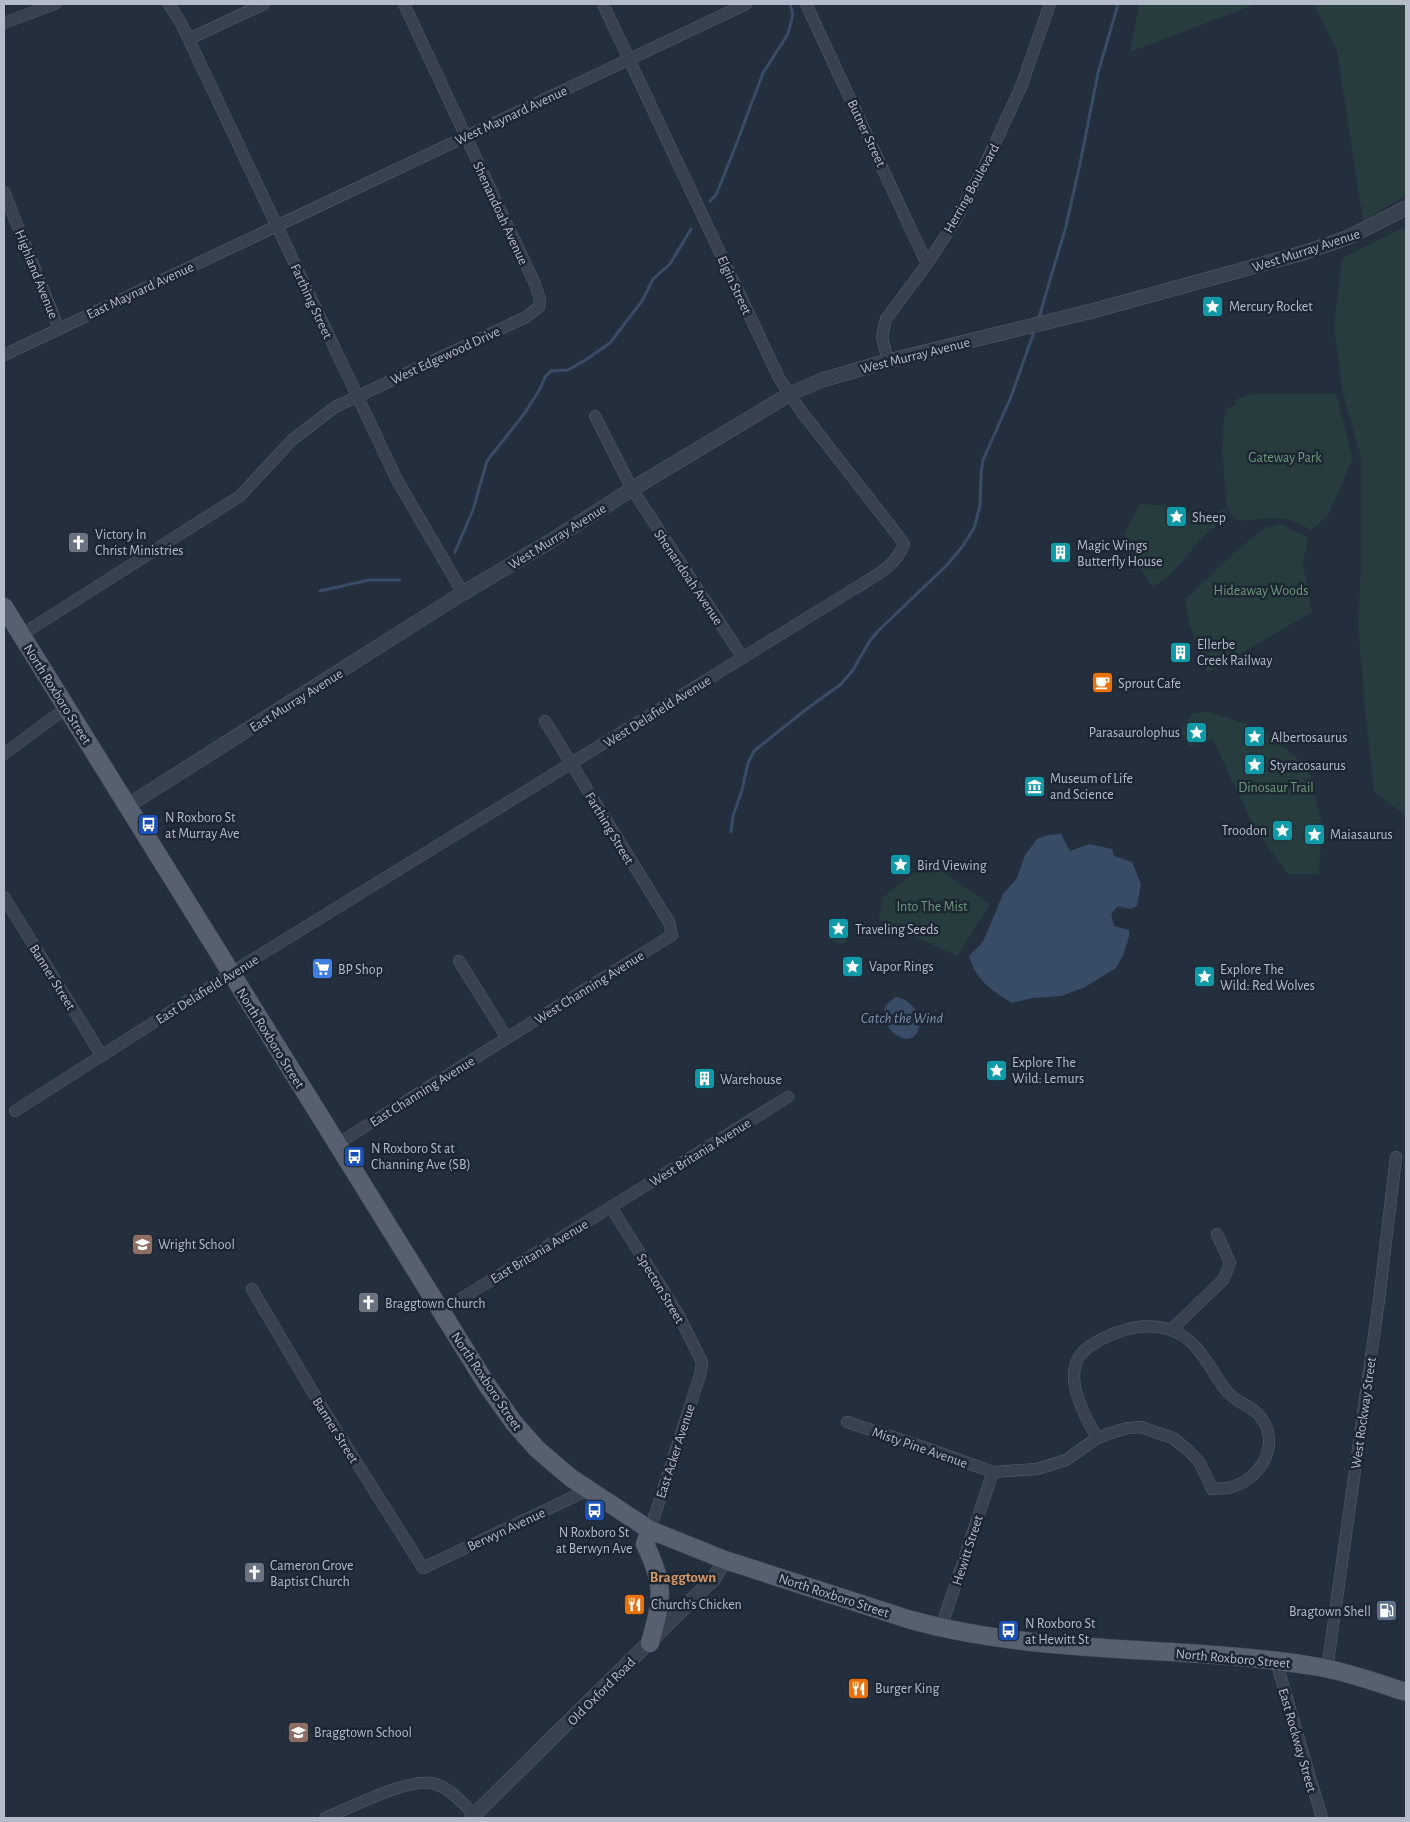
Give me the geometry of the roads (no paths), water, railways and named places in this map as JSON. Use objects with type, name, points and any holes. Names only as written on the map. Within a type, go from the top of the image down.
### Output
[{"type":"main road","name":"North Roxboro Street","points":[[4,606],[487,1385],[514,1424],[537,1448],[571,1478],[650,1530],[725,1560],[941,1628],[977,1636],[1047,1644],[1276,1661],[1328,1669],[1406,1692]]},
{"type":"main road","points":[[650,1530],[645,1544],[656,1569],[661,1593],[650,1643]]},
{"type":"street","points":[[4,23],[55,4]]},
{"type":"street","name":"Farthing Street","points":[[169,4],[189,39],[397,480],[464,593]]},
{"type":"street","points":[[189,39],[264,4]]},
{"type":"street","name":"Shenandoah Avenue","points":[[404,4],[535,284],[540,300],[539,307],[533,312]]},
{"type":"street","name":"Elgin Street","points":[[603,4],[779,378],[904,544]]},
{"type":"street","name":"West Maynard Avenue","points":[[277,226],[746,4]]},
{"type":"street","name":"Butner Street","points":[[806,4],[927,264]]},
{"type":"street","name":"Herring Boulevard","points":[[888,361],[882,336],[886,319],[927,264],[954,223],[998,139],[1020,87],[1050,4]]},
{"type":"street","name":"Highland Avenue","points":[[4,192],[59,329]]},
{"type":"street","name":"West Murray Avenue","points":[[464,593],[790,394],[822,380],[888,361],[1087,312],[1303,254],[1355,234],[1406,208]]},
{"type":"street","name":"East Maynard Avenue","points":[[4,354],[277,226]]},
{"type":"street","name":"West Edgewood Drive","points":[[21,634],[240,496],[292,440],[335,407],[533,312]]},
{"type":"street","name":"Shenandoah Avenue","points":[[595,416],[632,489],[743,658]]},
{"type":"street","name":"West Delafield Avenue","points":[[401,868],[889,566],[900,554],[904,544]]},
{"type":"street","name":"East Murray Avenue","points":[[127,806],[464,593]]},
{"type":"street","points":[[4,754],[66,708]]},
{"type":"street","name":"Farthing Street","points":[[545,721],[669,922],[672,936]]},
{"type":"street","name":"East Delafield Avenue","points":[[15,1111],[231,973],[401,868]]},
{"type":"street","name":"Banner Street","points":[[4,897],[102,1056]]},
{"type":"street","name":"West Channing Avenue","points":[[507,1038],[672,936]]},
{"type":"street","points":[[459,962],[507,1038]]},
{"type":"street","name":"East Channing Avenue","points":[[337,1144],[507,1038]]},
{"type":"street","name":"West Britania Avenue","points":[[611,1207],[788,1097]]},
{"type":"street","name":"West Rockway Street","points":[[1328,1669],[1374,1338],[1396,1157]]},
{"type":"street","name":"East Britania Avenue","points":[[441,1311],[611,1207]]},
{"type":"street","name":"Specton Street","points":[[611,1207],[678,1314],[702,1362],[701,1372]]},
{"type":"street","points":[[1171,1330],[1223,1280],[1230,1263],[1216,1234]]},
{"type":"street","name":"Banner Street","points":[[252,1289],[321,1406],[423,1568]]},
{"type":"street","points":[[993,1472],[1037,1469],[1066,1460],[1097,1438],[1128,1428],[1142,1427],[1173,1438],[1189,1451],[1200,1463],[1212,1489],[1230,1488],[1255,1474],[1267,1455],[1270,1442],[1267,1428],[1257,1414],[1238,1402],[1226,1391],[1198,1351],[1183,1336],[1171,1330],[1152,1326],[1128,1329],[1105,1338],[1088,1348],[1077,1360],[1074,1381],[1076,1398],[1097,1438]]},
{"type":"street","name":"East Acker Avenue","points":[[650,1530],[701,1372]]},
{"type":"street","name":"Misty Pine Avenue","points":[[847,1422],[993,1472]]},
{"type":"street","name":"Hewitt Street","points":[[941,1628],[993,1472]]},
{"type":"street","name":"Berwyn Avenue","points":[[423,1568],[588,1490]]},
{"type":"street","name":"Old Oxford Road","points":[[474,1817],[713,1580],[725,1560]]},
{"type":"street","name":"East Rockway Street","points":[[1276,1661],[1322,1818]]},
{"type":"street","points":[[325,1818],[397,1789],[423,1783],[432,1783],[453,1794],[474,1817]]},
{"type":"water","points":[[1061,834],[1070,851],[1089,844],[1112,849],[1114,856],[1132,862],[1141,884],[1137,906],[1131,909],[1118,906],[1111,914],[1114,926],[1129,930],[1129,936],[1123,956],[1116,968],[1085,987],[1061,996],[1032,998],[1012,1003],[985,984],[976,972],[969,956],[983,942],[1003,894],[1017,878],[1025,855],[1037,839]]},
{"type":"water","name":"Catch the Wind","points":[[896,997],[910,1004],[919,1017],[919,1027],[915,1036],[908,1039],[899,1037],[886,1023],[884,1014],[887,1005]]},
{"type":"waterway","points":[[710,201],[716,195],[763,73],[788,34],[793,14],[790,4]]},
{"type":"waterway","points":[[1038,321],[1066,226],[1098,73],[1118,4]]},
{"type":"waterway","points":[[455,552],[473,510],[487,461],[524,414],[540,389],[545,377],[551,371],[568,370],[610,343],[642,301],[653,279],[670,264],[691,229]]},
{"type":"waterway","points":[[731,832],[733,816],[742,790],[748,763],[754,751],[841,684],[853,670],[869,642],[878,631],[947,565],[962,547],[974,528],[980,506],[983,460],[1011,397],[1035,329]]},
{"type":"waterway","points":[[320,591],[369,580],[400,580]]},
{"type":"place","name":"Mercury Rocket","points":[[1213,306]]},
{"type":"place","name":"Sheep","points":[[1176,517]]},
{"type":"place","name":"Victory In Christ Ministries","points":[[79,542]]},
{"type":"place","name":"Magic Wings Butterfly House","points":[[1061,553]]},
{"type":"place","name":"Ellerbe Creek Railway","points":[[1181,652]]},
{"type":"place","name":"Sprout Cafe","points":[[1102,683]]},
{"type":"place","name":"Parasaurolophus","points":[[1196,732]]},
{"type":"place","name":"Albertosaurus","points":[[1255,737]]},
{"type":"place","name":"Styracosaurus","points":[[1254,765]]},
{"type":"place","name":"Museum of Life and Science","points":[[1034,786]]},
{"type":"place","name":"N Roxboro St at Murray Ave","points":[[149,825]]},
{"type":"place","name":"Troodon","points":[[1283,830]]},
{"type":"place","name":"Maiasaurus","points":[[1314,834]]},
{"type":"place","name":"Bird Viewing","points":[[901,865]]},
{"type":"place","name":"Traveling Seeds","points":[[839,929]]},
{"type":"place","name":"Vapor Rings","points":[[853,966]]},
{"type":"place","name":"BP Shop","points":[[322,969]]},
{"type":"place","name":"Explore The Wild: Red Wolves","points":[[1204,977]]},
{"type":"place","name":"Explore The Wild: Lemurs","points":[[996,1070]]},
{"type":"place","name":"Warehouse","points":[[704,1079]]},
{"type":"place","name":"N Roxboro St at Channing Ave (SB)","points":[[355,1156]]},
{"type":"place","name":"Wright School","points":[[142,1244]]},
{"type":"place","name":"Braggtown Church","points":[[369,1303]]},
{"type":"place","name":"N Roxboro St at Berwyn Ave","points":[[594,1510]]},
{"type":"place","name":"Cameron Grove Baptist Church","points":[[254,1573]]},
{"type":"place","name":"Church's Chicken","points":[[635,1604]]},
{"type":"place","name":"Bragtown Shell","points":[[1387,1611]]},
{"type":"place","name":"N Roxboro St at Hewitt St","points":[[1009,1631]]},
{"type":"place","name":"Burger King","points":[[859,1688]]},
{"type":"place","name":"Braggtown School","points":[[298,1732]]},
{"type":"district","name":"Braggtown","points":[[683,1577]]},
{"type":"park label","name":"Gateway Park","points":[[1285,457]]},
{"type":"park label","name":"Hideaway Woods","points":[[1261,590]]},
{"type":"park label","name":"Dinosaur Trail","points":[[1276,787]]},
{"type":"park label","name":"Into The Mist","points":[[932,906]]}]
